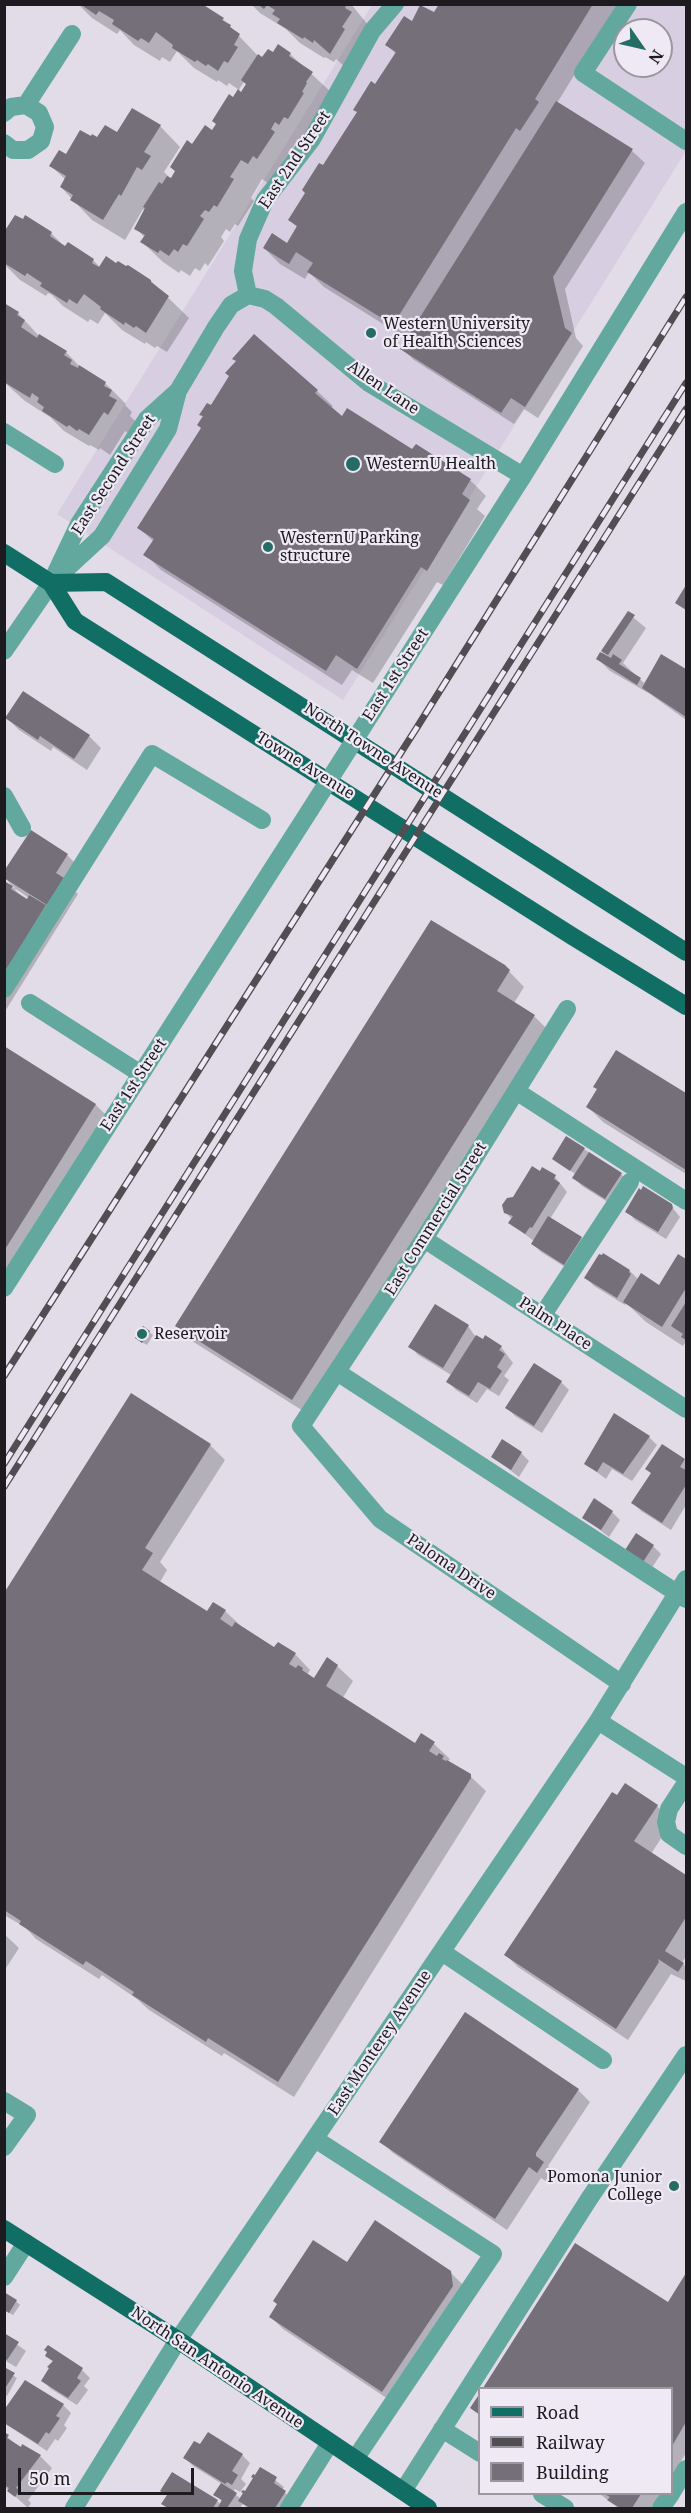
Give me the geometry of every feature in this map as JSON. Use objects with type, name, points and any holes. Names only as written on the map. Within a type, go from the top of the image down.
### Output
[{"type":"main road","points":[[4,553],[51,583]]},
{"type":"main road","name":"North Towne Avenue","points":[[51,583],[106,582],[687,952]]},
{"type":"main road","name":"Towne Avenue","points":[[51,583],[75,621],[572,936],[687,1006]]},
{"type":"main road","name":"North San Antonio Avenue","points":[[4,2229],[178,2340],[428,2508]]},
{"type":"street","name":"East 2nd Street","points":[[248,295],[243,272],[248,239],[265,200],[312,139],[372,31],[395,4]]},
{"type":"street","points":[[628,4],[583,73],[687,141]]},
{"type":"street","points":[[12,107],[72,34]]},
{"type":"street","points":[[5,146],[13,150],[28,150],[41,141],[45,127],[43,119],[33,108],[12,107]]},
{"type":"street","name":"East 1st Street","points":[[4,1288],[523,476],[687,212]]},
{"type":"street","name":"East Second Street","points":[[51,583],[79,524],[147,419],[178,391],[231,305],[248,295]]},
{"type":"street","name":"Allen Lane","points":[[248,295],[265,299],[276,306],[369,383],[523,476]]},
{"type":"street","name":"East Second Street","points":[[51,583],[102,536],[168,429],[178,391]]},
{"type":"street","points":[[4,432],[55,464]]},
{"type":"street","points":[[4,651],[51,583]]},
{"type":"street","points":[[4,989],[152,754],[262,820]]},
{"type":"street","points":[[4,796],[22,828]]},
{"type":"street","points":[[30,1003],[141,1074]]},
{"type":"street","name":"East Commercial Street","points":[[301,1426],[424,1239],[567,1009]]},
{"type":"street","points":[[516,1091],[687,1200]]},
{"type":"street","points":[[542,1316],[630,1182]]},
{"type":"street","name":"Palm Place","points":[[424,1239],[687,1409]]},
{"type":"street","points":[[337,1372],[684,1591]]},
{"type":"street","name":"Paloma Drive","points":[[301,1426],[380,1519],[622,1684]]},
{"type":"street","name":"East Monterey Avenue","points":[[74,2508],[178,2340],[684,1591]]},
{"type":"street","points":[[598,1721],[687,1777]]},
{"type":"street","points":[[687,1783],[669,1809],[666,1822],[669,1834],[687,1846]]},
{"type":"street","points":[[442,1952],[603,2060]]},
{"type":"street","points":[[403,2491],[589,2199],[687,2055]]},
{"type":"street","points":[[4,2101],[27,2115],[4,2147]]},
{"type":"street","points":[[315,2139],[493,2254],[355,2459]]},
{"type":"street","points":[[4,2277],[26,2243]]},
{"type":"street","points":[[442,2429],[478,2452]]},
{"type":"street","points":[[289,2508],[330,2443]]},
{"type":"street","points":[[673,2490],[687,2469]]},
{"type":"street","points":[[545,2495],[565,2508]]},
{"type":"street","points":[[661,2508],[670,2495]]},
{"type":"shaded area","name":"Western University of Health Sciences","points":[[372,5],[686,5],[686,151],[343,700],[57,514]]},
{"type":"building","points":[[80,4],[202,4],[224,18],[222,20],[240,34],[234,45],[238,47],[228,63],[224,61],[218,71],[208,64],[206,66],[197,60],[195,62],[172,48],[173,45],[156,32],[149,43],[141,38],[138,41],[112,24],[114,20],[99,11],[96,15]]},
{"type":"building","points":[[257,4],[347,4],[345,8],[352,12],[342,27],[345,29],[330,54],[314,40],[313,43],[304,37],[303,39],[277,23],[280,19],[272,14],[275,10],[267,5],[264,9]]},
{"type":"building","points":[[439,4],[593,4],[535,99],[539,102],[520,131],[516,128],[393,325],[307,272],[313,263],[296,252],[289,264],[263,248],[272,233],[287,243],[297,226],[288,220],[305,193],[302,190],[319,163],[323,165],[357,112],[353,110],[371,81],[375,84],[396,52],[385,45],[404,16],[412,21],[420,5],[434,12]]},
{"type":"building","points":[[278,44],[291,53],[289,56],[313,72],[306,82],[302,92],[304,93],[288,119],[284,117],[279,125],[275,122],[271,129],[275,132],[257,159],[253,156],[248,164],[241,160],[230,177],[234,179],[217,207],[214,205],[209,212],[205,210],[200,216],[204,219],[187,246],[183,244],[178,252],[174,249],[169,256],[160,250],[158,253],[140,242],[145,235],[134,229],[145,208],[143,207],[159,182],[162,184],[167,176],[171,178],[175,171],[170,167],[187,140],[192,144],[205,125],[212,130],[216,124],[212,121],[229,94],[233,97],[238,89],[241,92],[246,84],[241,80],[258,54],[262,57],[268,49],[273,52]]},
{"type":"building","points":[[556,101],[633,149],[553,277],[565,328],[572,333],[525,407],[511,398],[501,413],[400,349]]},
{"type":"building","points":[[132,108],[161,125],[144,152],[151,156],[142,170],[137,167],[121,196],[119,194],[103,220],[70,200],[73,195],[60,187],[66,176],[49,166],[59,150],[66,154],[80,130],[97,137],[105,125],[117,132]]},
{"type":"building","points":[[15,215],[23,219],[25,215],[52,232],[50,236],[65,246],[68,242],[94,259],[92,263],[99,267],[106,256],[116,263],[118,261],[128,265],[151,280],[169,296],[146,333],[125,322],[124,325],[100,309],[101,307],[84,294],[77,304],[69,299],[67,303],[40,286],[42,283],[27,273],[25,276],[4,263],[4,232]]},
{"type":"building","points":[[4,303],[19,312],[17,315],[25,320],[21,327],[37,338],[39,334],[67,351],[64,355],[72,360],[70,364],[78,368],[79,365],[106,382],[104,386],[112,390],[109,396],[117,400],[108,415],[104,412],[89,435],[69,425],[67,427],[42,411],[44,407],[37,402],[39,398],[32,393],[30,398],[4,382]]},
{"type":"building","points":[[254,334],[318,390],[315,393],[342,416],[347,408],[412,449],[416,444],[471,479],[462,494],[470,500],[427,571],[421,567],[357,669],[336,655],[326,671],[143,555],[154,539],[137,528],[201,428],[197,425],[203,416],[199,415],[207,403],[211,405],[229,376],[225,373],[236,361],[232,359]]},
{"type":"building","points":[[686,585],[686,610],[675,603]]},
{"type":"building","points":[[628,611],[635,615],[608,655],[601,651]]},
{"type":"building","points":[[600,652],[611,658],[613,654],[622,660],[619,664],[641,678],[637,685],[596,659]]},
{"type":"building","points":[[661,654],[686,669],[686,717],[642,688]]},
{"type":"building","points":[[23,691],[90,735],[74,759],[40,736],[38,740],[5,718]]},
{"type":"building","points":[[31,830],[68,854],[56,873],[64,878],[47,905],[4,878],[4,871]]},
{"type":"building","points":[[4,881],[13,886],[11,889],[27,899],[29,895],[46,905],[4,974]]},
{"type":"building","points":[[431,920],[505,965],[510,970],[497,991],[535,1015],[292,1400],[175,1326]]},
{"type":"building","points":[[4,1046],[96,1104],[4,1251]]},
{"type":"building","points":[[616,1050],[686,1093],[686,1170],[586,1107],[597,1089],[593,1087]]},
{"type":"building","points":[[566,1136],[585,1148],[570,1171],[552,1159]]},
{"type":"building","points":[[589,1152],[622,1173],[605,1199],[572,1178]]},
{"type":"building","points":[[532,1166],[540,1171],[542,1167],[556,1175],[554,1179],[560,1183],[532,1228],[530,1227],[525,1234],[508,1223],[513,1216],[504,1213],[502,1205],[507,1198],[513,1197]]},
{"type":"building","points":[[643,1186],[672,1204],[673,1208],[658,1232],[625,1212],[639,1188],[641,1190]]},
{"type":"building","points":[[548,1216],[582,1237],[564,1265],[531,1244]]},
{"type":"building","points":[[603,1253],[630,1270],[631,1274],[617,1298],[584,1278],[599,1254]]},
{"type":"building","points":[[678,1254],[686,1259],[686,1288],[662,1327],[623,1302],[641,1273],[659,1285]]},
{"type":"building","points":[[686,1302],[686,1340],[681,1337],[683,1334],[671,1326]]},
{"type":"building","points":[[435,1304],[469,1325],[443,1368],[408,1347]]},
{"type":"building","name":"Reservoir","points":[[143,1326],[150,1331],[142,1343],[135,1338]]},
{"type":"building","points":[[476,1335],[483,1339],[485,1335],[502,1346],[499,1350],[505,1354],[497,1367],[502,1371],[490,1389],[478,1382],[469,1396],[446,1382]]},
{"type":"building","points":[[534,1363],[562,1381],[534,1426],[505,1408]]},
{"type":"building","points":[[131,1393],[211,1444],[145,1548],[153,1553],[142,1570],[207,1611],[213,1602],[226,1610],[220,1619],[232,1627],[235,1622],[274,1647],[278,1642],[296,1653],[289,1664],[296,1668],[298,1665],[314,1678],[327,1657],[338,1665],[326,1686],[415,1743],[421,1733],[435,1742],[429,1751],[437,1756],[439,1753],[444,1756],[442,1759],[471,1774],[471,1778],[278,2082],[208,2038],[206,2042],[132,1995],[134,1992],[86,1961],[83,1965],[19,1924],[21,1921],[4,1910],[4,1593]]},
{"type":"building","points":[[614,1413],[650,1436],[623,1474],[603,1462],[597,1472],[584,1464]]},
{"type":"building","points":[[502,1439],[522,1452],[511,1470],[491,1457]]},
{"type":"building","points":[[662,1444],[685,1459],[680,1467],[686,1470],[686,1485],[662,1523],[631,1503],[651,1473],[645,1469]]},
{"type":"building","points":[[594,1498],[613,1511],[601,1530],[582,1518]]},
{"type":"building","points":[[636,1533],[654,1545],[643,1562],[625,1550]]},
{"type":"building","points":[[625,1783],[658,1805],[634,1841],[686,1875],[686,1917],[665,1951],[684,1963],[678,1972],[658,1959],[659,1962],[616,2029],[504,1955],[612,1792],[617,1795]]},
{"type":"building","points":[[465,2012],[579,2089],[536,2153],[536,2156],[544,2162],[537,2173],[529,2167],[495,2219],[379,2142]]},
{"type":"building","points":[[375,2220],[451,2271],[453,2286],[382,2392],[269,2317],[277,2304],[273,2301],[313,2240],[347,2262]]},
{"type":"building","points":[[575,2243],[668,2302],[686,2273],[686,2422],[673,2444],[673,2387],[484,2387]]},
{"type":"building","points":[[4,2292],[17,2300],[9,2313],[4,2310]]},
{"type":"building","points":[[4,2333],[19,2342],[7,2360],[4,2358]]},
{"type":"building","points":[[48,2345],[83,2368],[77,2378],[81,2381],[68,2398],[41,2381],[49,2368],[47,2367],[53,2361],[45,2356],[47,2352],[44,2350]]},
{"type":"building","points":[[4,2367],[15,2373],[4,2390]]},
{"type":"building","points":[[25,2380],[64,2404],[56,2416],[60,2418],[49,2434],[46,2432],[38,2444],[4,2423],[4,2410]]},
{"type":"building","points":[[478,2396],[478,2414],[470,2408]]},
{"type":"building","points":[[4,2432],[9,2435],[7,2438],[21,2447],[22,2444],[41,2455],[16,2488],[20,2490],[15,2497],[7,2491],[9,2488],[4,2485]]},
{"type":"building","points":[[208,2432],[243,2454],[232,2471],[238,2475],[232,2485],[227,2482],[225,2484],[183,2458],[194,2441],[200,2444]]},
{"type":"building","points":[[260,2467],[277,2477],[274,2483],[286,2491],[275,2508],[250,2508],[238,2501],[243,2493],[241,2492],[245,2491],[253,2478],[251,2477]]},
{"type":"building","points":[[172,2472],[218,2500],[213,2508],[168,2508],[161,2504],[167,2495],[160,2491]]},
{"type":"building","points":[[221,2483],[237,2493],[227,2508],[218,2507],[222,2500],[213,2495]]},
{"type":"building","points":[[606,2495],[640,2495],[632,2508],[620,2508],[607,2500],[610,2497]]},
{"type":"railway","points":[[4,1376],[416,729],[686,297]]},
{"type":"railway","points":[[4,1464],[686,383]]},
{"type":"railway","points":[[4,1487],[686,409]]},
{"type":"place","name":"Western University of Health Sciences","points":[[371,333]]},
{"type":"place","name":"WesternU Health","points":[[353,464]]},
{"type":"place","name":"WesternU Parking structure","points":[[268,547]]},
{"type":"place","name":"Reservoir","points":[[142,1334]]},
{"type":"place","name":"Pomona Junior College","points":[[674,2186]]}]
